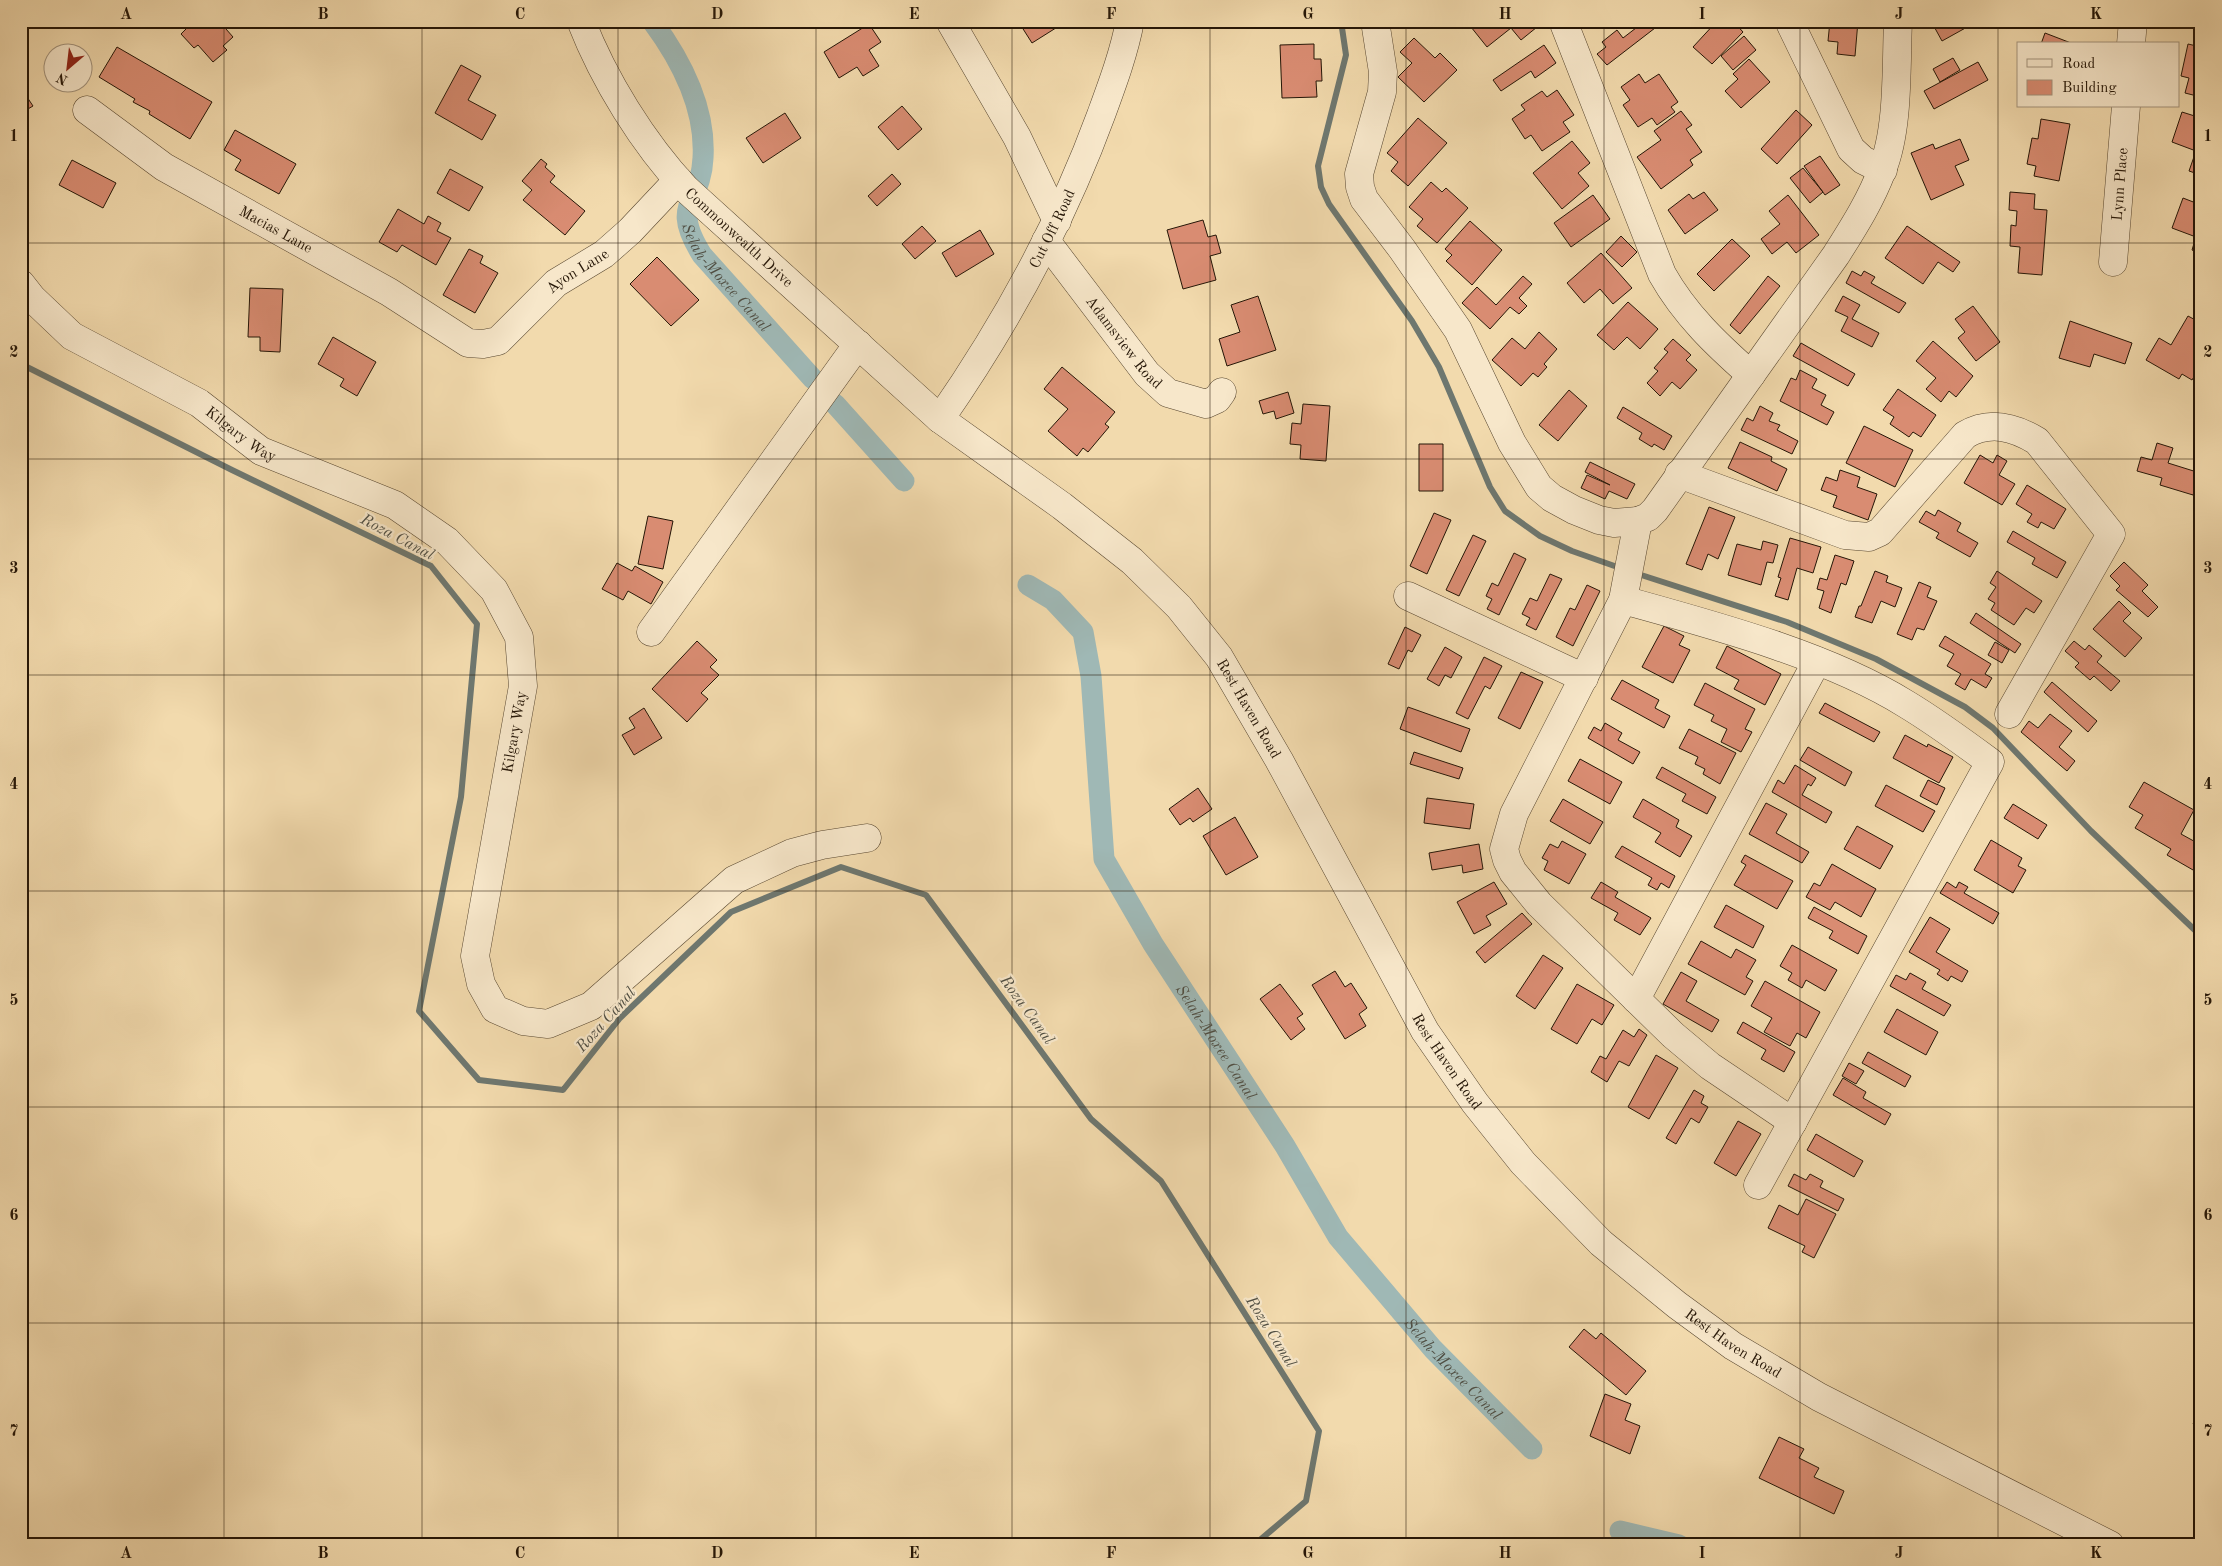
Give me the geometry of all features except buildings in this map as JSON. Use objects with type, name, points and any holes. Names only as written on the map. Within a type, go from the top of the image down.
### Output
[{"type":"street","name":"Commonwealth Drive","points":[[581,21],[593,52],[649,146],[689,192],[940,419]]},
{"type":"street","name":"Adamsview Road","points":[[950,21],[1017,137],[1051,231],[1147,374],[1168,393],[1206,404],[1217,400],[1222,392]]},
{"type":"street","name":"Cut Off Road","points":[[940,419],[983,357],[1020,294],[1051,231],[1092,139],[1113,81],[1130,21]]},
{"type":"street","points":[[1375,21],[1383,72],[1382,92],[1359,174],[1360,188],[1364,199],[1402,249],[1458,330],[1512,443],[1539,487],[1574,510],[1599,520],[1614,523],[1638,521],[1648,517],[1655,510],[1836,255],[1859,218],[1883,170],[1892,134],[1898,21]]},
{"type":"street","points":[[1563,21],[1662,274],[1686,311],[1713,341],[1751,375]]},
{"type":"street","points":[[1788,21],[1851,149],[1863,160],[1883,170]]},
{"type":"street","points":[[2131,42],[2133,21]]},
{"type":"street","name":"Lynn Place","points":[[2113,262],[2126,108]]},
{"type":"street","name":"Macias Lane","points":[[87,110],[164,167],[389,292],[468,344]]},
{"type":"street","name":"Ayon Lane","points":[[468,344],[498,341],[556,283],[604,254],[623,237],[689,192]]},
{"type":"street","name":"Kilgary Way","points":[[21,284],[32,298],[72,336],[199,403],[261,451],[395,505],[447,541],[494,590],[519,637],[522,686],[476,956],[481,984],[495,1009],[523,1021],[548,1024],[591,1006],[734,880],[792,853],[822,845],[867,838]]},
{"type":"street","points":[[651,632],[858,344]]},
{"type":"street","name":"Rest Haven Road","points":[[940,419],[1062,506],[1132,562],[1179,606],[1219,657],[1279,760],[1425,1031],[1476,1103],[1523,1163],[1601,1243],[1677,1305],[1758,1362],[1819,1397],[2110,1545]]},
{"type":"street","points":[[1679,474],[1845,535],[1869,537],[1880,532],[1965,435],[1976,428],[2004,426],[2020,431],[2036,441],[2111,534],[2009,714]]},
{"type":"street","points":[[1638,521],[1622,600],[1514,814],[1504,848],[1513,872],[1540,904],[1673,1035],[1710,1066],[1794,1122]]},
{"type":"street","points":[[1408,596],[1584,678]]},
{"type":"street","points":[[1622,600],[1817,661],[1905,703],[1990,762],[1758,1185]]},
{"type":"street","points":[[1636,999],[1817,661]]},
{"type":"waterway","name":"Selah-Moxee Canal","points":[[652,21],[682,69],[696,103],[700,121],[703,140],[701,174],[687,214],[692,238],[702,255],[813,379]]},
{"type":"waterway","points":[[1341,21],[1346,55],[1318,166],[1321,187],[1329,204],[1412,321],[1439,367],[1490,487],[1505,511],[1540,536],[1572,551],[1623,569]]},
{"type":"waterway","name":"Roza Canal","points":[[21,364],[232,470],[431,566],[477,624],[461,797],[419,1011],[479,1080],[563,1090],[620,1018],[731,912],[841,867],[926,895],[1091,1119],[1161,1181],[1319,1431],[1306,1501],[1254,1545]]},
{"type":"waterway","name":"Selah-Moxee Canal","points":[[835,404],[904,481]]},
{"type":"waterway","points":[[1635,573],[1787,622],[1876,659],[1965,707],[1993,728],[2091,831],[2201,936]]},
{"type":"waterway","name":"Selah-Moxee Canal","points":[[1028,585],[1053,600],[1083,632],[1091,676],[1104,859],[1153,944],[1285,1146],[1338,1237],[1433,1349],[1532,1449]]},
{"type":"waterway","name":"Selah-Moxee Canal","points":[[1620,1531],[1679,1545]]}]
